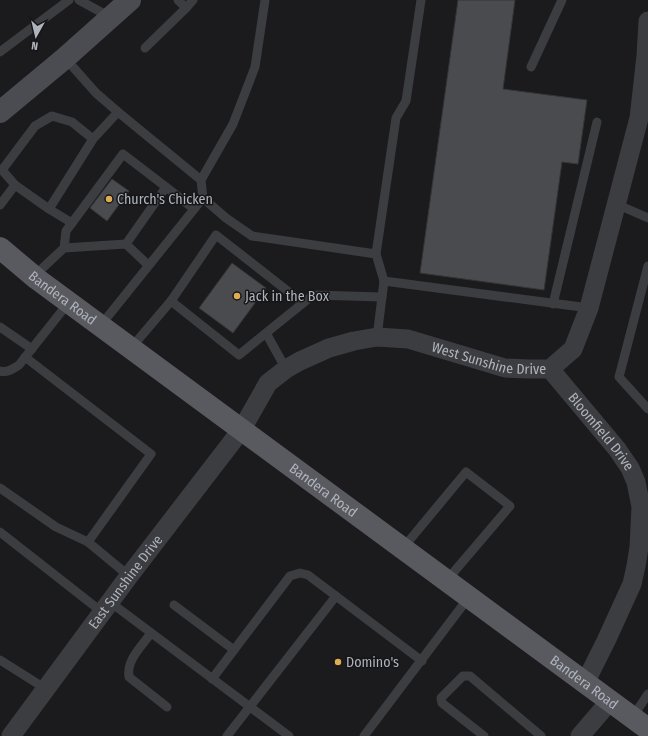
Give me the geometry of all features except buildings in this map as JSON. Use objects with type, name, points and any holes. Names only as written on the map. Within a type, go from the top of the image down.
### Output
[{"type":"main road","points":[[0,112],[65,58],[130,0]]},
{"type":"main road","name":"Bandera Road","points":[[0,248],[69,302],[640,723]]},
{"type":"street","name":"West Sunshine Drive","points":[[242,429],[268,383],[286,369],[300,361],[329,348],[354,341],[376,337],[408,339],[505,368],[529,370],[550,369],[574,350],[589,308],[639,118],[645,89],[648,21]]},
{"type":"street","name":"Bloomfield Drive","points":[[550,369],[617,449],[630,468],[636,482],[641,507],[639,547],[632,584],[585,683]]},
{"type":"street","name":"East Sunshine Drive","points":[[11,736],[129,576],[242,429]]},
{"type":"street","points":[[580,736],[610,701]]},
{"type":"lane","points":[[0,52],[69,0]]},
{"type":"lane","points":[[79,0],[110,17]]},
{"type":"lane","points":[[178,0],[186,8]]},
{"type":"lane","points":[[145,48],[193,0]]},
{"type":"lane","points":[[265,0],[255,67],[233,124],[201,180],[203,198],[226,218],[252,236],[376,254]]},
{"type":"lane","points":[[376,337],[384,281],[376,254],[396,118],[406,101],[421,0]]},
{"type":"lane","points":[[531,67],[562,0]]},
{"type":"lane","points":[[65,58],[96,93],[201,180]]},
{"type":"lane","points":[[49,209],[94,139],[118,112]]},
{"type":"lane","points":[[72,223],[15,185],[2,170],[35,126],[52,116],[72,122],[94,139]]},
{"type":"lane","points":[[553,304],[597,122]]},
{"type":"lane","points":[[64,248],[66,231],[123,154],[194,209]]},
{"type":"lane","points":[[0,205],[15,185]]},
{"type":"lane","points":[[126,244],[166,186]]},
{"type":"lane","points":[[100,325],[203,198]]},
{"type":"lane","points":[[616,204],[648,218]]},
{"type":"lane","points":[[132,348],[171,301],[216,235],[303,303]]},
{"type":"lane","points":[[34,276],[64,248],[126,244],[148,266]]},
{"type":"lane","points":[[648,266],[619,378],[648,409]]},
{"type":"lane","points":[[384,281],[589,308]]},
{"type":"lane","points":[[171,301],[239,355],[313,295],[382,298]]},
{"type":"lane","points":[[0,371],[4,372],[12,370],[19,365],[69,302]]},
{"type":"lane","points":[[0,327],[32,349]]},
{"type":"lane","points":[[266,333],[286,369]]},
{"type":"lane","points":[[25,357],[151,454],[88,542]]},
{"type":"lane","points":[[403,548],[466,472],[510,506],[447,580]]},
{"type":"lane","points":[[0,488],[56,527],[88,542],[129,576]]},
{"type":"lane","points":[[0,532],[106,607],[151,633],[288,736]]},
{"type":"lane","points":[[212,679],[290,576],[300,573],[308,575],[422,661]]},
{"type":"lane","points":[[227,736],[336,596]]},
{"type":"lane","points":[[364,736],[469,597]]},
{"type":"lane","points":[[174,605],[234,650]]},
{"type":"lane","points":[[151,633],[130,662],[128,669],[130,677],[168,707]]},
{"type":"lane","points":[[0,660],[46,689]]},
{"type":"lane","points":[[484,736],[442,703],[442,698],[463,676],[470,676],[542,736]]},
{"type":"lane","points":[[640,723],[648,694]]},
{"type":"place","name":"Church's Chicken","points":[[109,199]]},
{"type":"place","name":"Jack in the Box","points":[[237,296]]},
{"type":"place","name":"Domino's","points":[[338,662]]}]
